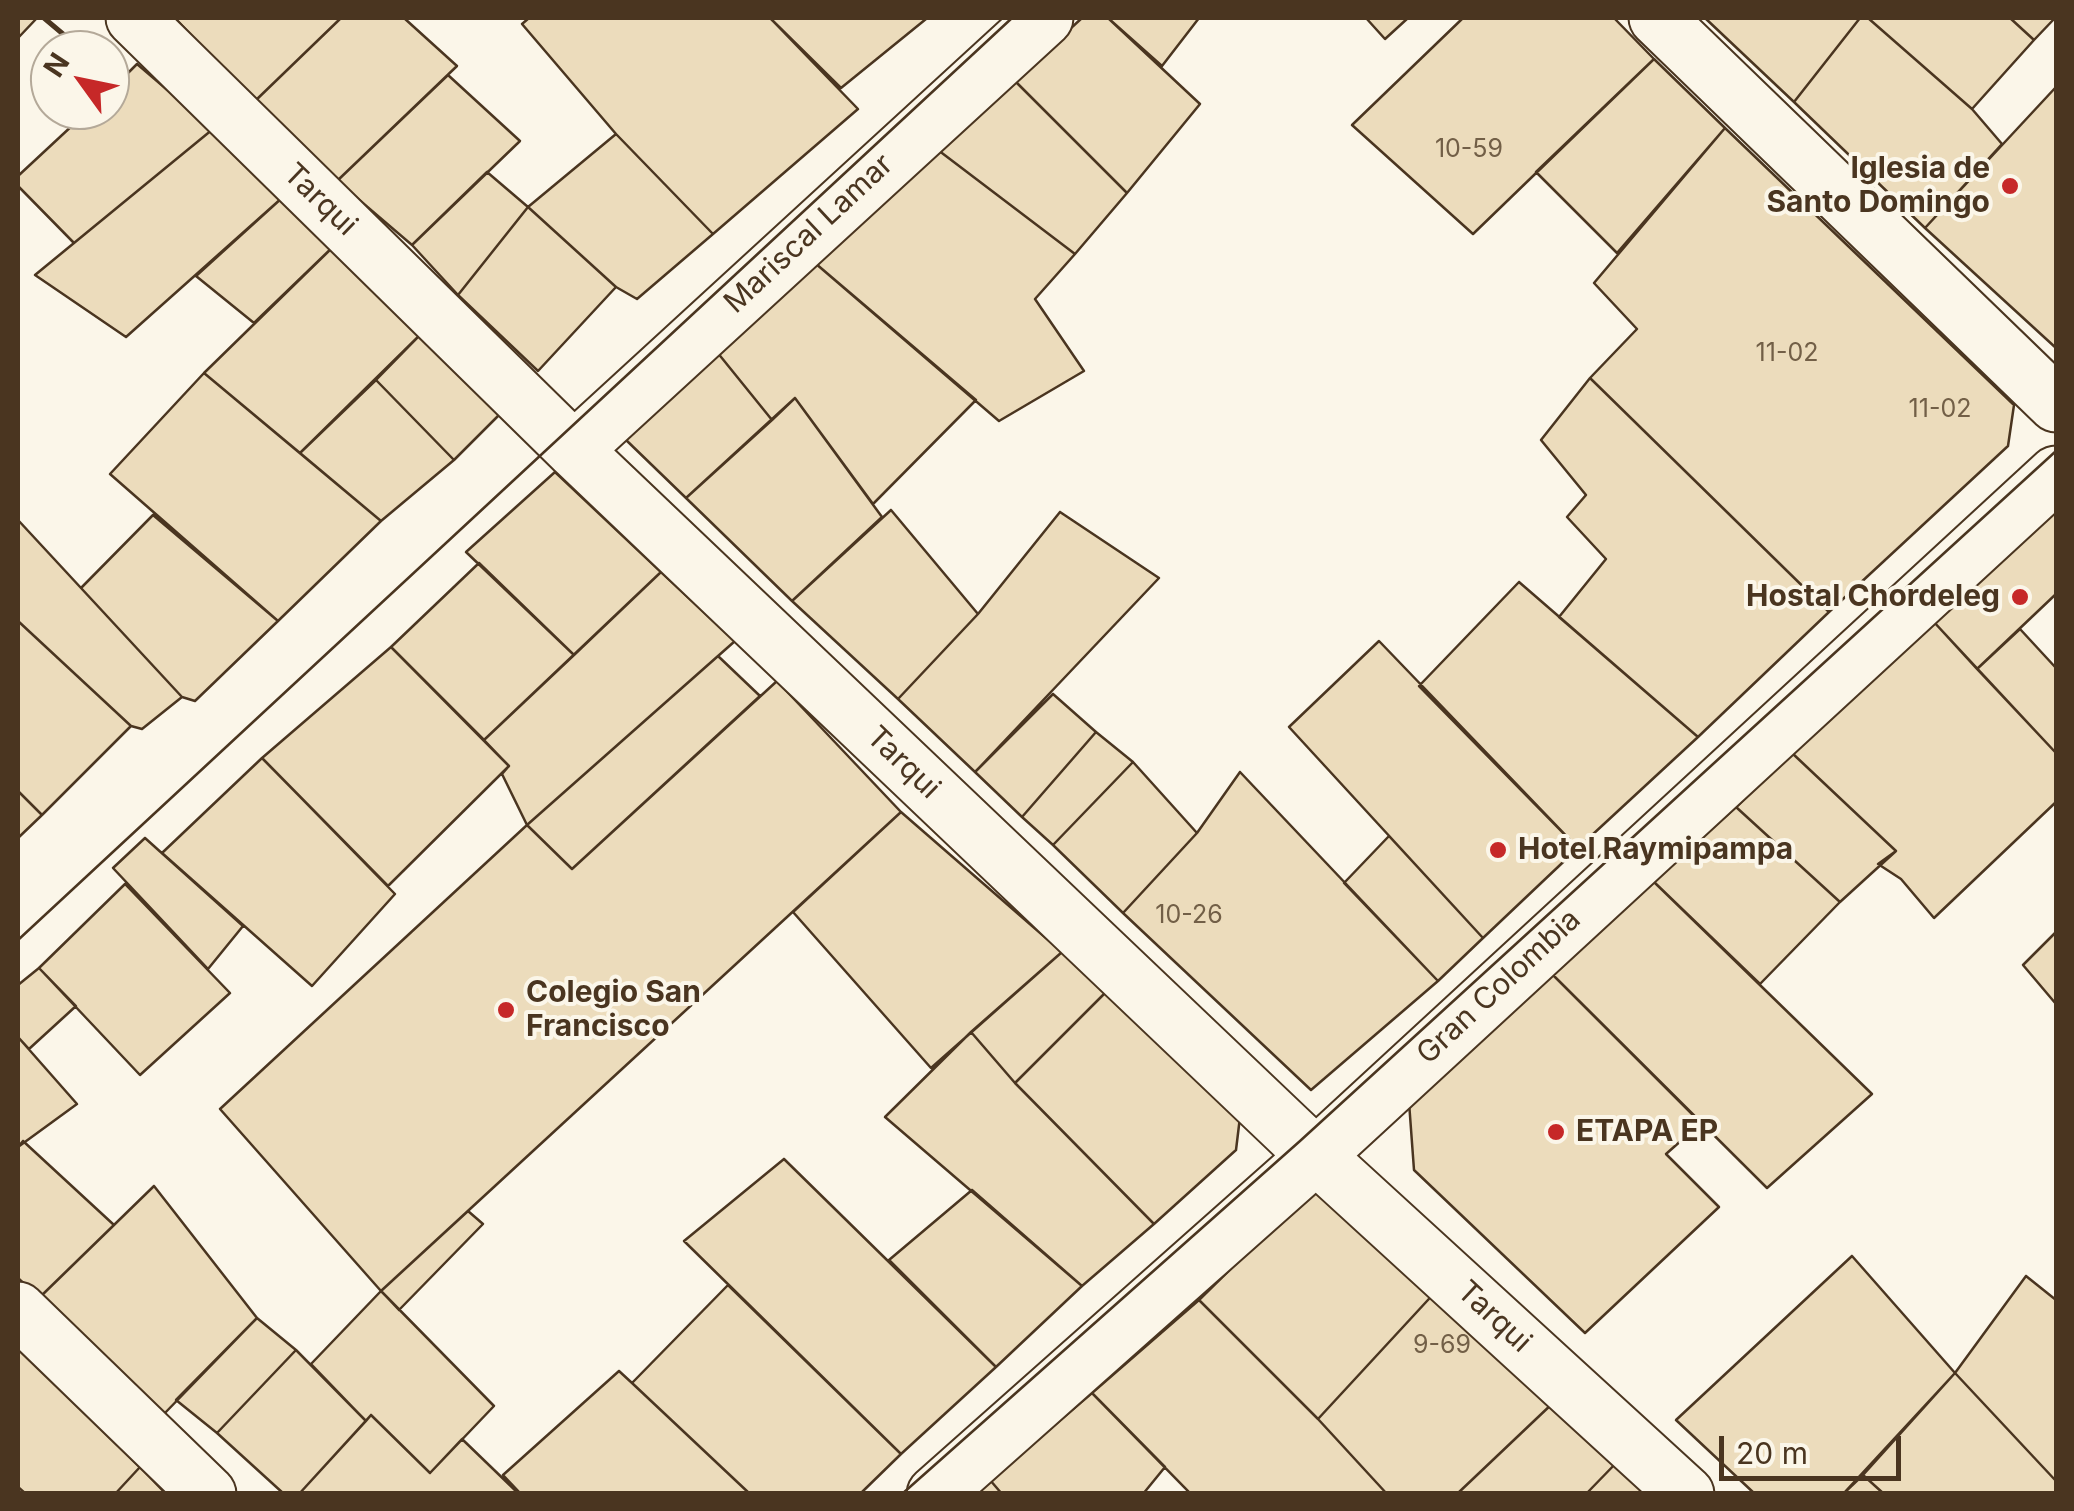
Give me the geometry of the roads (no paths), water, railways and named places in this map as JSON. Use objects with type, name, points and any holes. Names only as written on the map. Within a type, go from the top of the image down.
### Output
[{"type":"street","name":"Tarqui","points":[[134,18],[574,450],[1318,1154],[1686,1494]]},
{"type":"street","name":"Mariscal Lamar","points":[[574,450],[1045,18]]},
{"type":"street","points":[[1657,18],[2056,404]]},
{"type":"street","name":"Gran Colombia","points":[[934,1494],[1318,1154],[2056,474]]},
{"type":"street","points":[[18,1310],[208,1494]]},
{"type":"tram line","points":[[18,940],[1012,18]]},
{"type":"tram line","points":[[902,1494],[1300,1141],[2056,451]]},
{"type":"place","name":"Iglesia de Santo Domingo","points":[[2010,186]]},
{"type":"place","name":"Hostal Chordeleg","points":[[2020,597]]},
{"type":"place","name":"Hotel Raymipampa","points":[[1498,850]]},
{"type":"place","name":"Colegio San Francisco","points":[[506,1010]]},
{"type":"place","name":"ETAPA EP","points":[[1556,1132]]}]
